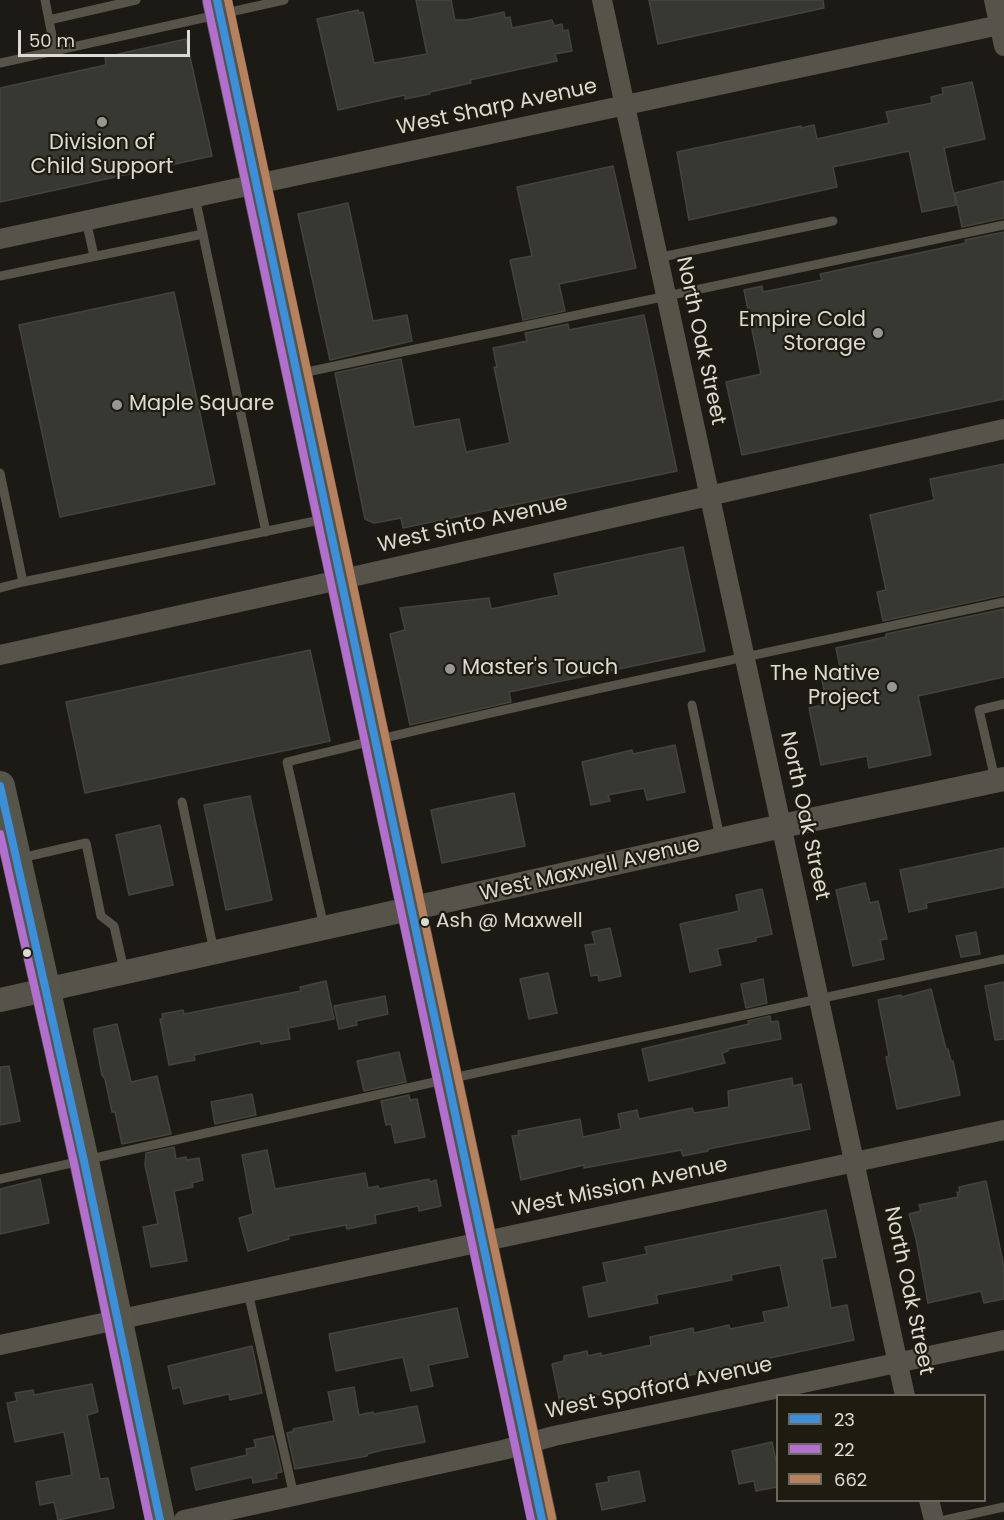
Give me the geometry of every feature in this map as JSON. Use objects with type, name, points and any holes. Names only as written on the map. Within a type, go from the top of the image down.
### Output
[{"type":"main road","points":[[218,7],[542,1520]]},
{"type":"main road","points":[[0,786],[84,1161],[160,1520]]},
{"type":"street","name":"North Oak Street","points":[[602,0],[905,1394]]},
{"type":"street","points":[[994,0],[1002,25],[1004,46]]},
{"type":"street","name":"West Sharp Avenue","points":[[0,238],[1002,25]]},
{"type":"street","name":"West Sinto Avenue","points":[[0,655],[1004,429]]},
{"type":"street","name":"West Maxwell Avenue","points":[[0,1000],[782,826],[1000,780]]},
{"type":"street","name":"West Mission Avenue","points":[[0,1345],[1004,1130]]},
{"type":"street","name":"West Spofford Avenue","points":[[184,1520],[503,1450],[554,1436],[1004,1340]]},
{"type":"street","points":[[930,1502],[934,1520]]},
{"type":"lane","points":[[45,0],[55,51]]},
{"type":"lane","points":[[49,20],[136,0]]},
{"type":"lane","points":[[0,63],[55,51],[218,7],[284,0]]},
{"type":"lane","points":[[195,197],[266,532]]},
{"type":"lane","points":[[86,220],[94,256]]},
{"type":"lane","points":[[657,258],[833,221]]},
{"type":"lane","points":[[296,374],[1004,225]]},
{"type":"lane","points":[[0,276],[203,234]]},
{"type":"lane","points":[[0,473],[24,582]]},
{"type":"lane","points":[[0,588],[327,519]]},
{"type":"lane","points":[[324,929],[287,762],[374,740],[745,657],[1004,602]]},
{"type":"lane","points":[[1000,780],[979,710],[1004,704]]},
{"type":"lane","points":[[692,705],[720,840]]},
{"type":"lane","points":[[182,802],[214,953]]},
{"type":"lane","points":[[16,859],[86,843],[101,916],[114,926],[124,972]]},
{"type":"lane","points":[[0,1179],[1004,959]]},
{"type":"lane","points":[[248,1292],[294,1496]]},
{"type":"lane","points":[[945,1520],[1004,1507]]},
{"type":"building","points":[[416,0],[451,0],[455,20],[504,12],[505,18],[510,17],[512,28],[552,20],[554,26],[562,24],[563,31],[568,30],[572,51],[555,54],[557,61],[470,80],[471,83],[430,92],[430,94],[405,99],[405,95],[338,110],[317,19],[358,10],[359,13],[363,12],[374,63],[427,54]]},
{"type":"building","points":[[649,0],[823,0],[824,8],[658,44]]},
{"type":"building","name":"Division of Child Support","points":[[186,39],[212,156],[0,202],[0,88],[106,65],[105,57]]},
{"type":"building","points":[[972,82],[985,139],[944,148],[956,205],[922,212],[909,151],[833,167],[837,187],[689,220],[677,152],[801,126],[801,128],[814,125],[817,139],[889,123],[886,112],[932,103],[931,97],[943,94],[942,88]]},
{"type":"building","points":[[613,166],[636,268],[559,284],[565,311],[523,320],[510,260],[532,256],[517,187]]},
{"type":"building","points":[[1004,181],[1004,218],[962,227],[955,193]]},
{"type":"building","points":[[348,203],[373,321],[407,315],[412,341],[330,360],[298,214]]},
{"type":"building","name":"Empire Cold Storage","points":[[1004,232],[1004,399],[742,455],[726,382],[761,374],[744,290],[762,286],[763,292],[822,280],[820,274],[966,243],[965,240]]},
{"type":"building","name":"Maple Square","points":[[174,292],[215,484],[60,517],[19,325]]},
{"type":"building","points":[[644,315],[677,471],[403,528],[401,518],[374,523],[365,519],[335,373],[401,359],[414,427],[459,419],[466,452],[510,443],[494,367],[497,367],[493,348],[527,341],[525,333],[568,324],[569,330]]},
{"type":"building","points":[[1004,464],[1004,595],[883,621],[877,592],[886,590],[870,515],[934,500],[930,479]]},
{"type":"building","points":[[683,547],[705,651],[509,692],[511,702],[410,725],[390,634],[405,630],[400,608],[489,598],[491,609],[559,595],[554,574]]},
{"type":"building","name":"The Native Project","points":[[1004,609],[1004,677],[918,696],[931,755],[869,768],[867,756],[821,765],[809,708],[827,704],[821,676],[841,672],[836,648],[886,637],[886,634]]},
{"type":"building","points":[[310,650],[330,741],[85,793],[66,702]]},
{"type":"building","points":[[675,745],[685,792],[647,800],[644,788],[608,795],[610,801],[591,805],[582,762],[632,750],[633,754]]},
{"type":"building","points":[[514,793],[525,846],[442,863],[431,810]]},
{"type":"building","points":[[250,796],[272,900],[226,910],[204,805]]},
{"type":"building","points":[[160,825],[173,885],[129,895],[116,835]]},
{"type":"building","points":[[1004,848],[1004,887],[926,903],[927,908],[909,912],[900,870]]},
{"type":"building","points":[[865,883],[870,903],[878,901],[887,939],[880,940],[884,959],[853,966],[836,890]]},
{"type":"building","points":[[762,889],[772,934],[755,938],[756,941],[717,949],[721,965],[690,972],[680,924],[739,911],[736,895]]},
{"type":"building","points":[[610,928],[621,976],[599,981],[598,975],[591,976],[585,945],[595,944],[592,932]]},
{"type":"building","points":[[976,932],[980,954],[961,957],[956,936]]},
{"type":"building","points":[[548,973],[557,1013],[529,1019],[520,979]]},
{"type":"building","points":[[763,979],[767,1003],[746,1008],[741,984]]},
{"type":"building","points":[[326,981],[334,1019],[288,1028],[290,1039],[261,1044],[260,1041],[194,1055],[195,1060],[169,1065],[160,1019],[163,1019],[162,1014],[183,1010],[184,1014],[301,991],[300,987]]},
{"type":"building","points":[[1004,982],[1004,1039],[995,1040],[985,986]]},
{"type":"building","points":[[931,989],[946,1049],[953,1061],[960,1095],[897,1109],[886,1057],[889,1056],[878,1000]]},
{"type":"building","points":[[385,996],[388,1014],[356,1021],[357,1025],[339,1029],[334,1006]]},
{"type":"building","points":[[770,1016],[771,1022],[778,1021],[781,1039],[728,1049],[722,1053],[725,1063],[649,1081],[642,1049],[749,1024],[748,1021]]},
{"type":"building","points":[[117,1024],[131,1082],[157,1076],[171,1134],[122,1144],[115,1112],[112,1112],[105,1079],[102,1075],[94,1034],[94,1029]]},
{"type":"building","points":[[399,1052],[406,1082],[364,1091],[357,1061]]},
{"type":"building","points":[[9,1066],[20,1121],[0,1125],[0,1067]]},
{"type":"building","points":[[792,1078],[793,1086],[801,1084],[810,1129],[683,1156],[681,1150],[584,1168],[584,1165],[521,1180],[512,1136],[519,1135],[518,1131],[580,1119],[583,1137],[621,1129],[618,1114],[637,1110],[639,1119],[692,1108],[694,1113],[729,1107],[728,1091]]},
{"type":"building","points":[[252,1094],[256,1115],[215,1124],[211,1102]]},
{"type":"building","points":[[409,1095],[410,1100],[417,1099],[425,1137],[395,1143],[391,1124],[386,1125],[381,1101]]},
{"type":"building","points":[[174,1147],[176,1159],[199,1158],[203,1180],[192,1183],[193,1187],[174,1191],[187,1261],[151,1267],[143,1227],[158,1224],[145,1165],[146,1153]]},
{"type":"building","points":[[267,1150],[275,1189],[365,1173],[368,1188],[378,1186],[379,1189],[429,1179],[430,1182],[436,1180],[441,1206],[419,1211],[418,1206],[375,1215],[376,1223],[347,1229],[346,1225],[288,1236],[289,1239],[248,1251],[239,1218],[253,1214],[242,1155]]},
{"type":"building","points":[[40,1179],[49,1223],[0,1234],[0,1189]]},
{"type":"building","points":[[986,1181],[1004,1267],[1004,1299],[984,1303],[981,1291],[928,1303],[909,1214],[921,1211],[919,1205],[958,1197],[959,1187]]},
{"type":"building","points":[[826,1210],[836,1257],[822,1259],[831,1308],[847,1305],[854,1340],[560,1403],[552,1364],[564,1361],[564,1356],[587,1351],[588,1356],[601,1353],[601,1356],[651,1345],[650,1337],[693,1328],[694,1333],[729,1325],[730,1329],[765,1322],[763,1312],[789,1307],[780,1265],[731,1275],[732,1280],[656,1295],[658,1303],[589,1317],[583,1287],[607,1282],[603,1263],[647,1254],[645,1247]]},
{"type":"building","points":[[457,1308],[468,1357],[428,1365],[433,1386],[411,1391],[403,1357],[336,1371],[329,1334]]},
{"type":"building","points":[[252,1346],[262,1393],[230,1400],[229,1394],[184,1404],[180,1387],[173,1389],[168,1366]]},
{"type":"building","points":[[92,1384],[98,1412],[87,1415],[100,1479],[108,1478],[114,1508],[58,1520],[54,1502],[40,1505],[36,1482],[72,1475],[64,1432],[15,1442],[7,1403],[17,1401],[15,1393],[33,1390],[34,1395]]},
{"type":"building","points":[[354,1387],[359,1415],[417,1406],[425,1442],[383,1450],[367,1454],[367,1456],[295,1469],[287,1433],[294,1431],[293,1429],[334,1421],[328,1392]]},
{"type":"building","points":[[273,1436],[282,1472],[276,1473],[277,1478],[253,1483],[252,1477],[196,1490],[191,1468],[247,1455],[246,1449],[256,1447],[254,1440]]},
{"type":"building","points":[[772,1442],[776,1461],[776,1487],[756,1491],[754,1481],[739,1484],[732,1451]]},
{"type":"building","points":[[639,1471],[645,1501],[602,1510],[596,1484],[609,1482],[608,1477]]},
{"type":"transit line","name":"23","points":[[217,0],[542,1520]]},
{"type":"transit line","name":"662","points":[[228,0],[552,1518]]},
{"type":"transit line","name":"22","points":[[207,2],[531,1520]]},
{"type":"transit line","name":"23","points":[[0,786],[84,1161],[160,1520]]},
{"type":"transit line","name":"22","points":[[0,834],[74,1163],[149,1520]]},
{"type":"place","name":"Division of Child Support","points":[[102,122]]},
{"type":"place","name":"Empire Cold Storage","points":[[878,333]]},
{"type":"place","name":"Maple Square","points":[[117,405]]},
{"type":"place","name":"Master's Touch","points":[[450,669]]},
{"type":"place","name":"The Native Project","points":[[892,687]]},
{"type":"place","name":"Ash @ Maxwell","points":[[425,922]]}]
